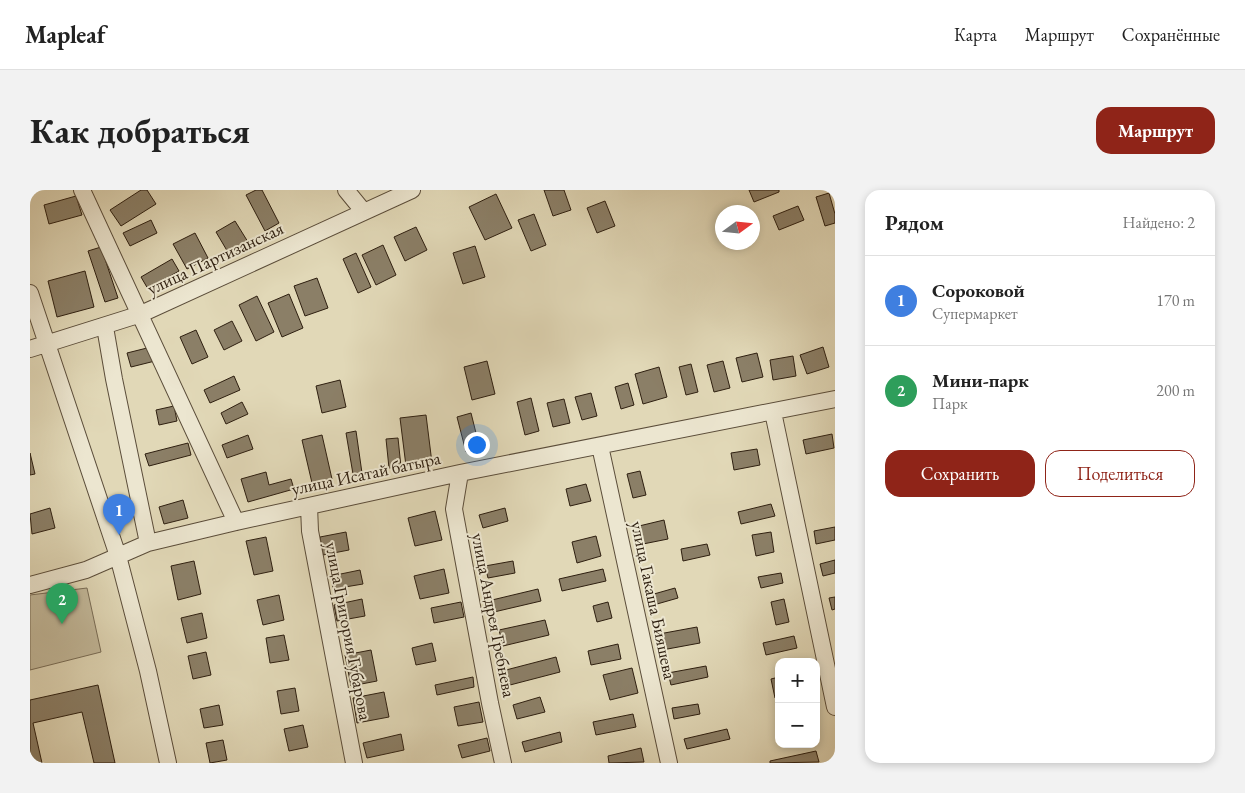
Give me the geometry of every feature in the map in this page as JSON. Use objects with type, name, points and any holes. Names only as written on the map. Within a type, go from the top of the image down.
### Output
[{"type":"street","points":[[82,190],[236,522]]},
{"type":"street","points":[[346,190],[364,212]]},
{"type":"street","name":"улица Партизанская","points":[[30,349],[105,327],[138,309],[412,190]]},
{"type":"street","points":[[30,293],[118,556],[148,671],[168,763]]},
{"type":"street","points":[[105,327],[114,380],[148,543]]},
{"type":"street","name":"улица Исатай батыра","points":[[30,585],[86,570],[148,543],[236,522],[460,473],[835,399]]},
{"type":"street","points":[[773,412],[835,707]]},
{"type":"street","name":"улица Гакаша Бияшева","points":[[600,446],[669,763]]},
{"type":"street","name":"улица Андрея Гребнева","points":[[460,473],[454,509],[503,763]]},
{"type":"street","name":"улица Григория Губарова","points":[[309,506],[310,530],[354,763]]},
{"type":"shaded area","points":[[87,588],[101,652],[30,670],[30,595]]},
{"type":"building","points":[[141,190],[147,190],[156,204],[121,226],[110,210]]},
{"type":"building","points":[[256,190],[262,190],[279,223],[265,231],[246,195]]},
{"type":"building","points":[[544,190],[564,190],[571,210],[553,216]]},
{"type":"building","points":[[749,190],[779,190],[779,192],[754,202]]},
{"type":"building","points":[[829,193],[835,214],[835,223],[825,226],[816,197]]},
{"type":"building","points":[[496,194],[512,228],[485,240],[469,207]]},
{"type":"building","points":[[76,196],[82,215],[49,224],[44,205]]},
{"type":"building","points":[[605,201],[615,226],[597,233],[587,208]]},
{"type":"building","points":[[798,206],[804,220],[779,230],[773,216]]},
{"type":"building","points":[[534,214],[546,245],[531,251],[518,220]]},
{"type":"building","points":[[151,220],[157,233],[130,246],[123,233]]},
{"type":"building","points":[[235,221],[248,242],[229,254],[216,232]]},
{"type":"building","points":[[416,227],[427,250],[405,261],[394,237]]},
{"type":"building","points":[[195,233],[208,258],[187,269],[173,244]]},
{"type":"building","points":[[383,245],[396,275],[376,285],[362,255]]},
{"type":"building","points":[[475,246],[485,277],[463,284],[453,253]]},
{"type":"building","points":[[101,247],[118,298],[105,302],[88,251]]},
{"type":"building","points":[[356,253],[371,287],[358,293],[343,259]]},
{"type":"building","points":[[172,259],[179,271],[148,289],[141,277]]},
{"type":"building","points":[[85,271],[94,307],[57,317],[48,281]]},
{"type":"building","points":[[317,278],[328,308],[305,316],[294,286]]},
{"type":"building","points":[[289,294],[303,328],[282,337],[268,303]]},
{"type":"building","points":[[257,296],[274,332],[256,341],[239,305]]},
{"type":"building","points":[[232,321],[242,341],[224,350],[214,330]]},
{"type":"building","points":[[196,330],[208,357],[192,364],[180,337]]},
{"type":"building","points":[[151,347],[155,361],[131,367],[127,353]]},
{"type":"building","points":[[823,347],[829,367],[807,374],[800,355]]},
{"type":"building","points":[[757,353],[763,377],[742,382],[736,358]]},
{"type":"building","points":[[793,356],[796,376],[773,380],[770,360]]},
{"type":"building","points":[[487,361],[495,394],[472,400],[464,367]]},
{"type":"building","points":[[723,361],[730,388],[714,392],[707,365]]},
{"type":"building","points":[[691,364],[698,392],[686,395],[679,367]]},
{"type":"building","points":[[659,367],[667,397],[643,404],[635,374]]},
{"type":"building","points":[[234,376],[240,390],[210,403],[204,390]]},
{"type":"building","points":[[340,380],[346,407],[322,413],[316,386]]},
{"type":"building","points":[[628,383],[634,405],[621,409],[615,387]]},
{"type":"building","points":[[591,393],[597,416],[582,420],[575,397]]},
{"type":"building","points":[[531,398],[539,431],[525,435],[517,402]]},
{"type":"building","points":[[564,399],[570,423],[553,427],[547,403]]},
{"type":"building","points":[[242,402],[248,414],[226,424],[221,413]]},
{"type":"building","points":[[174,406],[177,421],[159,425],[156,410]]},
{"type":"building","points":[[471,413],[480,449],[466,452],[457,417]]},
{"type":"building","points":[[426,415],[432,463],[406,466],[400,418]]},
{"type":"building","points":[[356,431],[362,473],[353,474],[346,433]]},
{"type":"building","points":[[832,434],[834,448],[806,454],[803,440]]},
{"type":"building","points":[[248,435],[253,449],[227,458],[222,445]]},
{"type":"building","points":[[322,435],[332,479],[312,483],[302,440]]},
{"type":"building","points":[[398,438],[401,467],[389,468],[386,439]]},
{"type":"building","points":[[188,443],[191,455],[149,466],[145,454]]},
{"type":"building","points":[[757,449],[760,465],[734,470],[731,453]]},
{"type":"building","points":[[30,453],[35,474],[30,475]]},
{"type":"building","points":[[640,471],[646,495],[633,498],[627,474]]},
{"type":"building","points":[[266,472],[269,485],[291,479],[294,489],[248,502],[241,479]]},
{"type":"building","points":[[586,484],[591,501],[570,506],[566,489]]},
{"type":"building","points":[[183,500],[188,518],[164,524],[159,507]]},
{"type":"building","points":[[771,504],[775,516],[741,524],[738,512]]},
{"type":"building","points":[[50,508],[55,528],[32,534],[30,514]]},
{"type":"building","points":[[505,508],[508,521],[483,528],[479,515]]},
{"type":"building","points":[[435,511],[442,540],[415,546],[408,518]]},
{"type":"building","points":[[664,520],[668,539],[643,544],[639,526]]},
{"type":"building","points":[[835,527],[835,540],[816,544],[814,531]]},
{"type":"building","points":[[346,532],[349,550],[323,555],[320,537]]},
{"type":"building","points":[[771,532],[774,552],[756,556],[752,535]]},
{"type":"building","points":[[596,536],[601,556],[577,563],[572,542]]},
{"type":"building","points":[[266,537],[273,571],[254,575],[246,541]]},
{"type":"building","points":[[707,544],[710,555],[683,561],[681,549]]},
{"type":"building","points":[[835,560],[835,573],[823,576],[820,564]]},
{"type":"building","points":[[194,561],[201,594],[178,600],[171,566]]},
{"type":"building","points":[[513,561],[515,573],[488,578],[485,566]]},
{"type":"building","points":[[444,569],[449,593],[420,599],[414,576]]},
{"type":"building","points":[[603,569],[606,581],[562,591],[559,579]]},
{"type":"building","points":[[360,570],[363,584],[333,589],[331,576]]},
{"type":"building","points":[[781,573],[783,583],[761,588],[758,577]]},
{"type":"building","points":[[675,588],[678,598],[657,604],[654,594]]},
{"type":"building","points":[[538,589],[541,601],[494,612],[492,600]]},
{"type":"building","points":[[279,595],[284,620],[263,625],[257,600]]},
{"type":"building","points":[[835,597],[835,609],[832,610],[829,598]]},
{"type":"building","points":[[362,599],[365,616],[337,621],[334,605]]},
{"type":"building","points":[[784,599],[789,622],[776,625],[771,602]]},
{"type":"building","points":[[461,602],[464,617],[434,623],[431,608]]},
{"type":"building","points":[[608,602],[612,618],[597,622],[593,606]]},
{"type":"building","points":[[202,613],[207,638],[187,643],[181,618]]},
{"type":"building","points":[[545,620],[549,635],[503,646],[499,630]]},
{"type":"building","points":[[697,627],[700,643],[662,650],[659,634]]},
{"type":"building","points":[[284,635],[289,660],[270,663],[266,638]]},
{"type":"building","points":[[794,636],[797,648],[766,655],[763,643]]},
{"type":"building","points":[[432,643],[436,661],[416,665],[412,648]]},
{"type":"building","points":[[618,644],[621,659],[591,665],[588,651]]},
{"type":"building","points":[[371,650],[377,681],[351,686],[345,655]]},
{"type":"building","points":[[206,652],[211,675],[193,679],[188,656]]},
{"type":"building","points":[[556,657],[560,672],[510,685],[506,670]]},
{"type":"building","points":[[706,666],[708,677],[671,685],[668,673]]},
{"type":"building","points":[[632,668],[638,693],[610,700],[603,675]]},
{"type":"building","points":[[473,677],[474,687],[437,695],[435,685]]},
{"type":"building","points":[[775,678],[775,698],[771,679]]},
{"type":"building","points":[[98,685],[115,763],[94,763],[82,712],[33,723],[42,763],[30,763],[30,700]]},
{"type":"building","points":[[295,688],[299,711],[281,714],[277,691]]},
{"type":"building","points":[[384,692],[389,717],[357,723],[353,698]]},
{"type":"building","points":[[540,697],[545,712],[517,719],[513,705]]},
{"type":"building","points":[[479,702],[483,722],[458,726],[454,707]]},
{"type":"building","points":[[698,704],[700,714],[674,719],[672,708]]},
{"type":"building","points":[[219,705],[223,725],[204,728],[200,709]]},
{"type":"building","points":[[633,714],[636,727],[596,735],[593,722]]},
{"type":"building","points":[[303,725],[308,747],[289,751],[284,729]]},
{"type":"building","points":[[727,729],[730,739],[687,749],[684,739]]},
{"type":"building","points":[[560,732],[562,742],[525,752],[522,742]]},
{"type":"building","points":[[401,734],[404,750],[367,758],[363,743]]},
{"type":"building","points":[[487,738],[490,751],[462,758],[458,745]]},
{"type":"building","points":[[223,740],[227,760],[210,763],[206,743]]},
{"type":"building","points":[[641,748],[644,762],[609,763],[608,756]]},
{"type":"building","points":[[816,751],[819,762],[770,763],[770,761]]},
{"type":"place","name":"Сороковой","points":[[119,535]]},
{"type":"place","name":"Мини-парк","points":[[62,624]]}]
